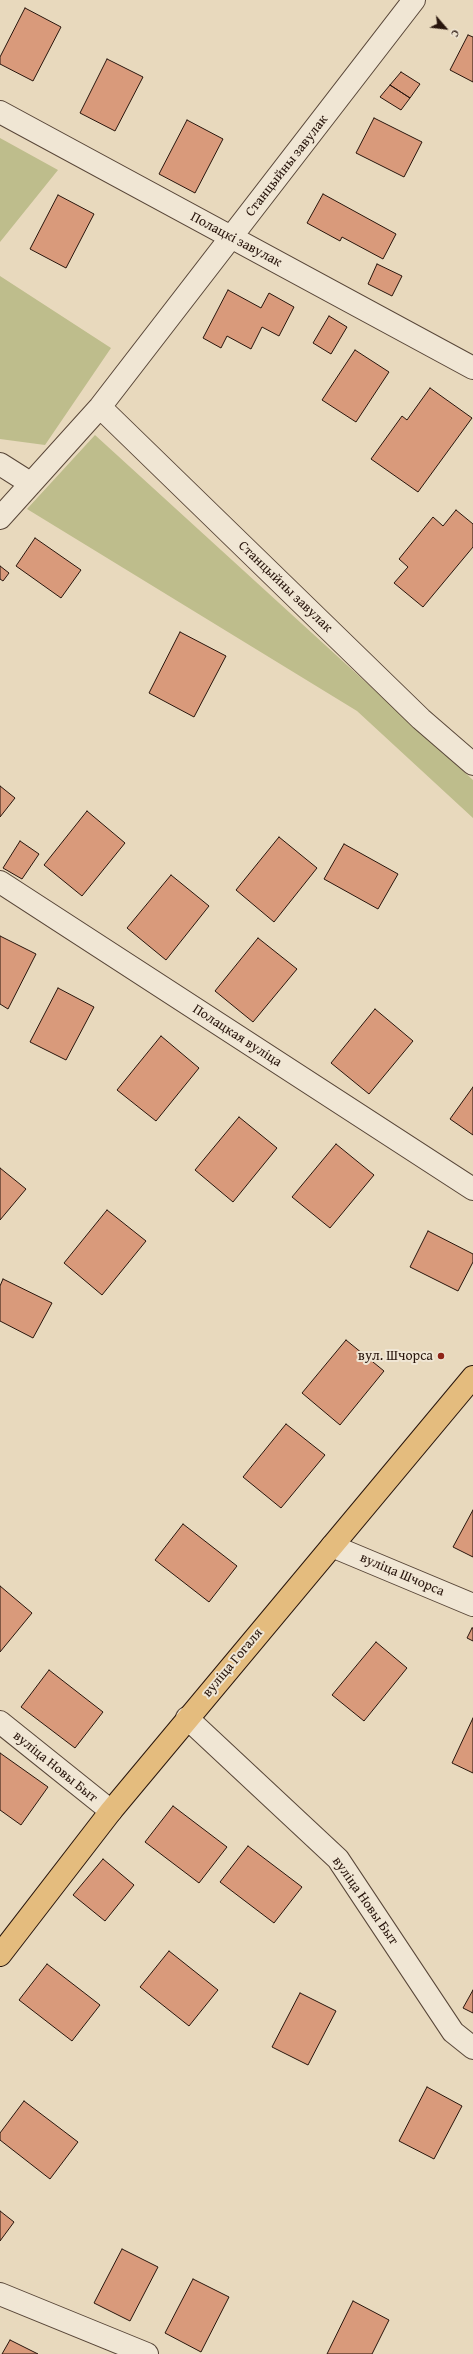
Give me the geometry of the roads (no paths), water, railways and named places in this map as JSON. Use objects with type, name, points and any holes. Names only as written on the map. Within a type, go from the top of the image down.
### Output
[{"type":"main road","name":"вуліца Гогаля","points":[[0,1955],[111,1811],[473,1377]]},
{"type":"street","name":"Станцыйны завулак","points":[[0,518],[100,407],[232,238],[414,0]]},
{"type":"street","name":"Полацкі завулак","points":[[0,112],[473,368]]},
{"type":"street","name":"Станцыйны завулак","points":[[100,407],[421,719],[473,764]]},
{"type":"street","points":[[0,464],[30,483]]},
{"type":"street","name":"Полацкая вуліца","points":[[0,882],[473,1189]]},
{"type":"street","name":"вуліца Шчорса","points":[[332,1546],[473,1605]]},
{"type":"street","name":"вуліца Новы Быт","points":[[188,1718],[338,1859],[453,2032],[473,2048]]},
{"type":"street","name":"вуліца Новы Быт","points":[[0,1722],[111,1811]]},
{"type":"street","points":[[0,2294],[147,2354]]},
{"type":"place","name":"вул. Шчорса","points":[[441,1356]]}]
